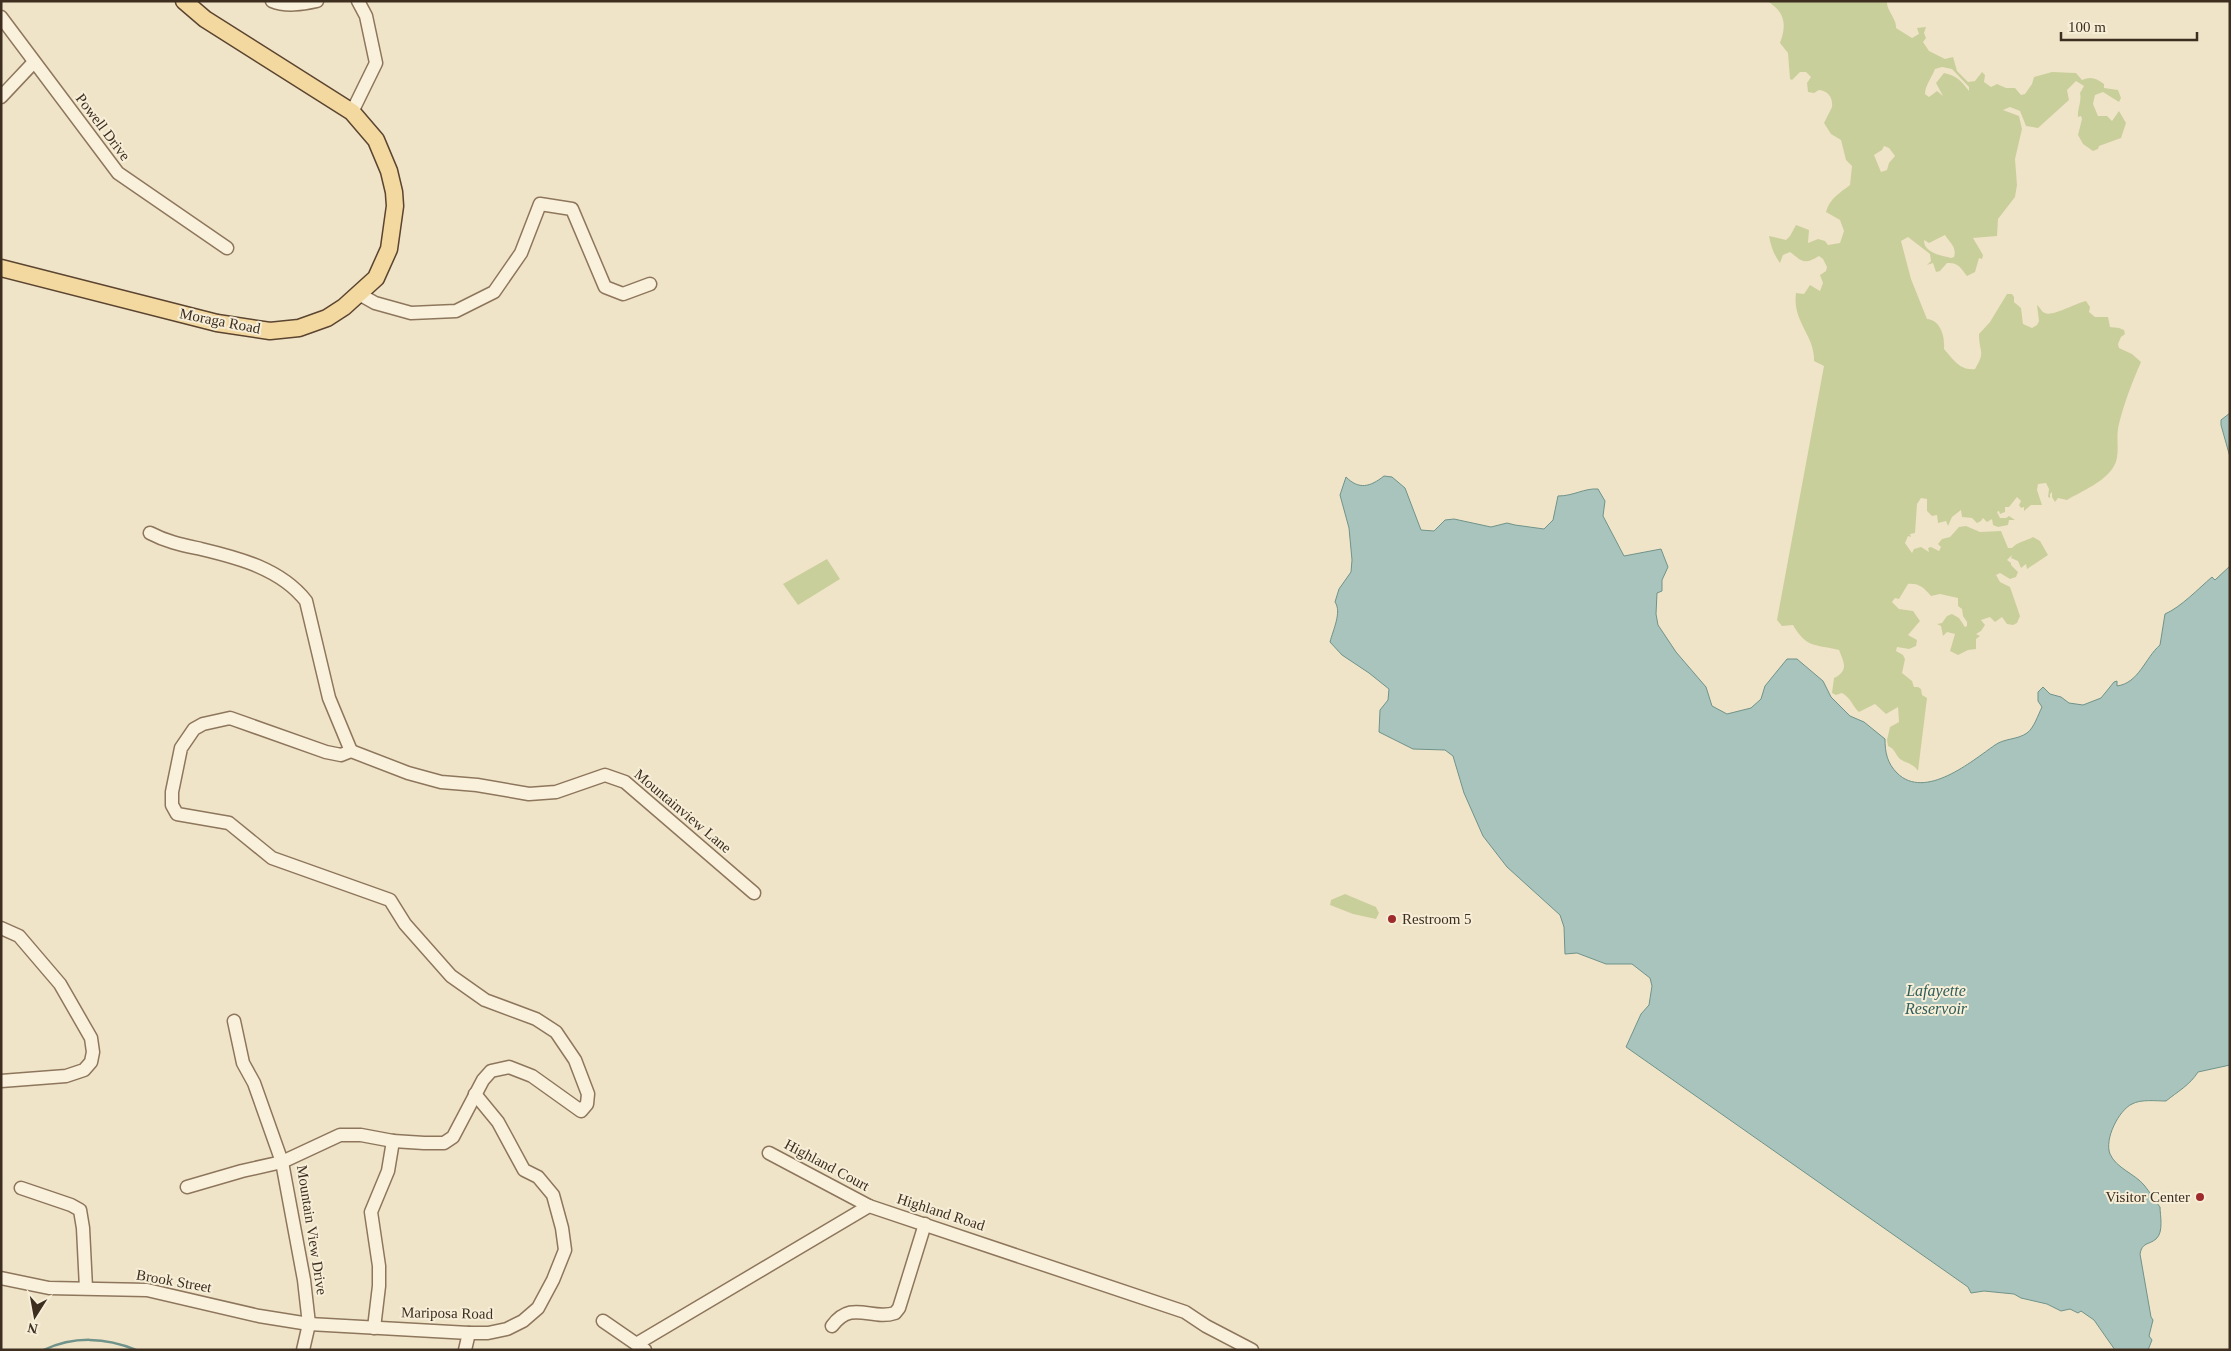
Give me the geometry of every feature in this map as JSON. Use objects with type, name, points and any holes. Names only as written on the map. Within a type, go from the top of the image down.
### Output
[{"type":"main road","name":"Moraga Road","points":[[1,268],[216,323],[270,331],[299,328],[327,318],[344,307],[376,278],[386,258],[391,240],[395,206],[389,171],[376,140],[352,112],[205,19],[184,1]]},
{"type":"street","points":[[272,1],[278,4],[302,4],[317,1]]},
{"type":"street","points":[[352,112],[376,63],[366,16],[358,1]]},
{"type":"street","name":"Powell Drive","points":[[1,18],[118,173],[227,248]]},
{"type":"street","points":[[1,97],[34,62]]},
{"type":"street","points":[[359,294],[375,303],[412,313],[456,311],[494,292],[521,254],[540,204],[572,209],[604,287],[623,294],[650,284]]},
{"type":"street","points":[[150,533],[164,541],[240,559],[277,576],[296,589],[306,601],[329,698],[352,751]]},
{"type":"street","name":"Mountain View Drive","points":[[303,1350],[309,1324],[304,1280],[282,1162],[340,1135],[361,1135],[393,1141],[444,1143],[453,1136],[475,1094],[491,1071],[509,1067],[532,1076],[581,1111],[588,1104],[588,1094],[575,1060],[556,1032],[536,1020],[485,1000],[451,976],[406,924],[390,900],[272,858],[229,823],[177,814],[172,805],[181,748],[194,729],[203,724],[230,718],[326,752],[341,755],[352,751]]},
{"type":"street","name":"Mountainview Lane","points":[[352,751],[408,773],[441,782],[478,785],[529,794],[556,792],[605,775],[625,782],[754,893]]},
{"type":"street","points":[[1,928],[19,936],[60,984],[91,1038],[93,1052],[92,1062],[84,1070],[66,1076],[1,1081]]},
{"type":"street","points":[[187,1187],[282,1162],[254,1083],[243,1063],[234,1021]]},
{"type":"street","name":"Mariposa Road","points":[[309,1324],[488,1333],[507,1329],[524,1320],[538,1308],[553,1280],[565,1250],[562,1228],[553,1195],[538,1177],[524,1170],[498,1122],[475,1094]]},
{"type":"street","points":[[374,1328],[379,1286],[379,1266],[371,1212],[388,1171],[393,1141]]},
{"type":"street","name":"Highland Court","points":[[769,1153],[869,1206]]},
{"type":"street","points":[[21,1188],[71,1205],[80,1210],[83,1228],[86,1288]]},
{"type":"street","points":[[603,1321],[641,1346],[869,1206]]},
{"type":"street","name":"Highland Road","points":[[869,1206],[1185,1312],[1206,1326],[1252,1350]]},
{"type":"street","points":[[832,1326],[843,1315],[852,1312],[895,1313],[899,1308],[925,1224]]},
{"type":"street","name":"Brook Street","points":[[1,1278],[49,1288],[146,1290],[258,1316],[309,1324]]},
{"type":"street","points":[[465,1350],[469,1333]]},
{"type":"green space","points":[[1767,1],[1887,1],[1896,28],[1912,38],[1919,34],[1917,28],[1926,27],[1924,33],[1926,38],[1923,42],[1929,51],[1945,59],[1953,57],[1957,71],[1968,82],[1975,81],[1982,72],[1985,75],[1984,82],[1991,87],[1997,84],[2006,88],[2015,88],[2021,95],[2025,94],[2032,84],[2034,77],[2052,72],[2076,73],[2082,80],[2093,78],[2104,84],[2104,88],[2118,90],[2121,98],[2119,102],[2103,92],[2095,95],[2093,104],[2098,116],[2107,116],[2112,121],[2119,111],[2126,123],[2121,138],[2099,146],[2098,149],[2093,151],[2083,144],[2078,135],[2082,119],[2081,116],[2078,117],[2078,114],[2080,93],[2084,86],[2076,81],[2067,90],[2069,100],[2038,128],[2026,126],[2020,111],[2010,107],[2003,110],[2019,116],[2022,129],[2015,159],[2017,185],[2015,197],[1998,219],[1997,236],[1973,238],[1983,255],[1982,259],[1979,258],[1975,272],[1967,276],[1959,266],[1954,263],[1947,263],[1940,271],[1936,272],[1933,263],[1927,265],[1931,261],[1930,254],[1908,237],[1901,241],[1911,279],[1927,319],[1936,322],[1939,326],[1943,334],[1944,349],[1961,366],[1975,369],[1981,355],[1979,334],[1990,322],[2007,294],[2012,294],[2014,302],[2021,308],[2023,324],[2032,328],[2039,321],[2037,305],[2043,312],[2048,314],[2086,301],[2090,307],[2089,312],[2095,317],[2108,317],[2110,327],[2124,330],[2125,334],[2121,337],[2118,344],[2119,348],[2132,354],[2141,362],[2123,408],[2119,424],[2116,461],[2110,472],[2093,486],[2067,500],[2058,498],[2055,502],[2052,492],[2050,498],[2048,497],[2049,489],[2046,483],[2038,484],[2037,490],[2042,505],[2031,505],[2024,511],[2024,507],[2021,508],[2019,505],[2021,501],[2017,497],[2009,507],[2005,507],[2005,512],[2000,514],[1999,511],[1997,512],[2000,518],[2009,516],[2015,520],[2009,520],[2008,525],[1998,527],[1993,525],[1992,519],[1987,522],[1983,518],[1977,523],[1972,518],[1962,517],[1961,510],[1952,517],[1948,526],[1946,521],[1938,523],[1937,515],[1932,516],[1927,511],[1927,499],[1921,498],[1917,504],[1915,533],[1910,534],[1911,537],[1908,536],[1905,543],[1912,553],[1914,549],[1921,547],[1929,552],[1928,548],[1931,547],[1939,551],[1941,547],[1938,544],[1942,539],[1950,537],[1959,527],[1966,526],[1980,532],[2001,531],[2008,548],[2012,548],[2033,537],[2040,541],[2048,555],[2027,569],[2026,564],[2021,568],[2018,561],[2011,558],[2012,555],[2007,560],[2018,572],[2016,577],[2010,579],[2000,573],[1996,575],[2000,582],[2010,587],[2020,616],[2017,623],[2013,625],[2007,624],[2002,617],[1995,622],[1990,617],[1981,620],[1985,625],[1976,634],[1980,636],[1976,639],[1976,649],[1968,650],[1958,655],[1950,651],[1955,634],[1947,632],[1943,636],[1941,626],[1937,624],[1942,623],[1947,616],[1952,614],[1959,618],[1965,627],[1967,626],[1962,609],[1958,606],[1958,598],[1940,594],[1931,596],[1921,587],[1915,584],[1908,584],[1899,599],[1895,598],[1892,602],[1899,609],[1913,611],[1920,621],[1908,635],[1917,640],[1916,646],[1909,649],[1897,647],[1896,651],[1903,655],[1905,659],[1902,673],[1912,681],[1914,687],[1921,689],[1922,695],[1927,698],[1918,771],[1912,765],[1900,759],[1894,750],[1888,746],[1887,740],[1890,727],[1899,722],[1898,707],[1886,714],[1875,704],[1859,712],[1845,695],[1842,693],[1836,695],[1832,693],[1834,678],[1842,672],[1844,666],[1839,650],[1808,642],[1798,633],[1793,625],[1782,626],[1777,620],[1824,366],[1814,361],[1811,343],[1797,312],[1796,293],[1804,294],[1810,285],[1820,291],[1823,283],[1820,275],[1826,271],[1827,267],[1819,256],[1810,261],[1804,261],[1790,252],[1783,255],[1780,263],[1773,251],[1769,236],[1786,240],[1796,225],[1809,230],[1808,243],[1818,239],[1825,241],[1828,245],[1840,243],[1844,231],[1840,220],[1826,212],[1839,193],[1850,185],[1852,166],[1846,160],[1841,140],[1831,134],[1824,123],[1832,107],[1832,100],[1829,95],[1819,90],[1814,93],[1808,92],[1807,83],[1811,77],[1806,72],[1800,72],[1792,80],[1790,79],[1788,53],[1780,43],[1784,24],[1783,19],[1773,5]],"holes":[[[1942,67],[1952,69],[1969,87],[1969,91],[1959,79],[1944,73],[1936,83],[1943,96],[1937,91],[1929,97],[1925,94],[1935,69]],[[1884,146],[1889,148],[1895,156],[1889,163],[1887,170],[1881,172],[1874,155],[1882,150]],[[1945,235],[1954,248],[1954,257],[1951,258],[1933,253],[1927,248],[1924,240],[1929,243]]]},
{"type":"green space","points":[[827,559],[840,579],[798,605],[783,584]]},
{"type":"green space","points":[[1345,894],[1376,907],[1379,913],[1376,919],[1353,914],[1330,905],[1331,900]]},
{"type":"water","points":[[2230,413],[2230,457],[2221,420]]},
{"type":"water","name":"Lafayette Reservoir","points":[[1384,476],[1392,477],[1405,488],[1421,530],[1434,531],[1445,520],[1454,519],[1491,527],[1507,523],[1544,529],[1553,520],[1558,496],[1598,489],[1605,501],[1603,516],[1624,556],[1661,549],[1668,567],[1662,580],[1662,591],[1657,593],[1656,614],[1658,625],[1676,652],[1706,687],[1712,706],[1727,714],[1751,708],[1761,699],[1765,686],[1787,659],[1797,659],[1823,681],[1831,697],[1850,716],[1864,722],[1885,739],[1887,757],[1897,773],[1908,780],[1921,783],[1948,776],[1999,743],[2027,733],[2034,725],[2042,707],[2038,701],[2038,692],[2043,687],[2050,694],[2061,697],[2069,703],[2083,705],[2101,698],[2114,682],[2117,681],[2117,686],[2131,680],[2160,645],[2165,614],[2183,602],[2212,577],[2215,580],[2230,566],[2230,1065],[2198,1072],[2187,1085],[2166,1101],[2136,1102],[2127,1107],[2114,1126],[2109,1141],[2110,1154],[2113,1159],[2140,1181],[2160,1207],[2160,1232],[2156,1239],[2142,1247],[2140,1254],[2153,1320],[2149,1336],[2152,1340],[2148,1350],[2115,1350],[2094,1320],[2081,1311],[2078,1313],[2070,1309],[2061,1311],[2047,1304],[2021,1298],[2014,1294],[1984,1291],[1971,1293],[1968,1287],[1626,1047],[1641,1014],[1649,1005],[1652,986],[1650,978],[1632,964],[1606,964],[1577,953],[1565,954],[1564,927],[1560,915],[1507,867],[1483,836],[1464,793],[1453,756],[1445,750],[1413,749],[1379,732],[1380,710],[1388,700],[1389,689],[1342,655],[1330,642],[1338,611],[1335,602],[1339,589],[1351,572],[1352,560],[1349,528],[1340,495],[1346,477],[1355,484],[1365,486],[1374,483]]},
{"type":"waterway","points":[[44,1350],[55,1345],[78,1340],[113,1343],[136,1350]]},
{"type":"place","name":"Restroom 5","points":[[1392,919]]},
{"type":"place","name":"Visitor Center","points":[[2200,1197]]}]
